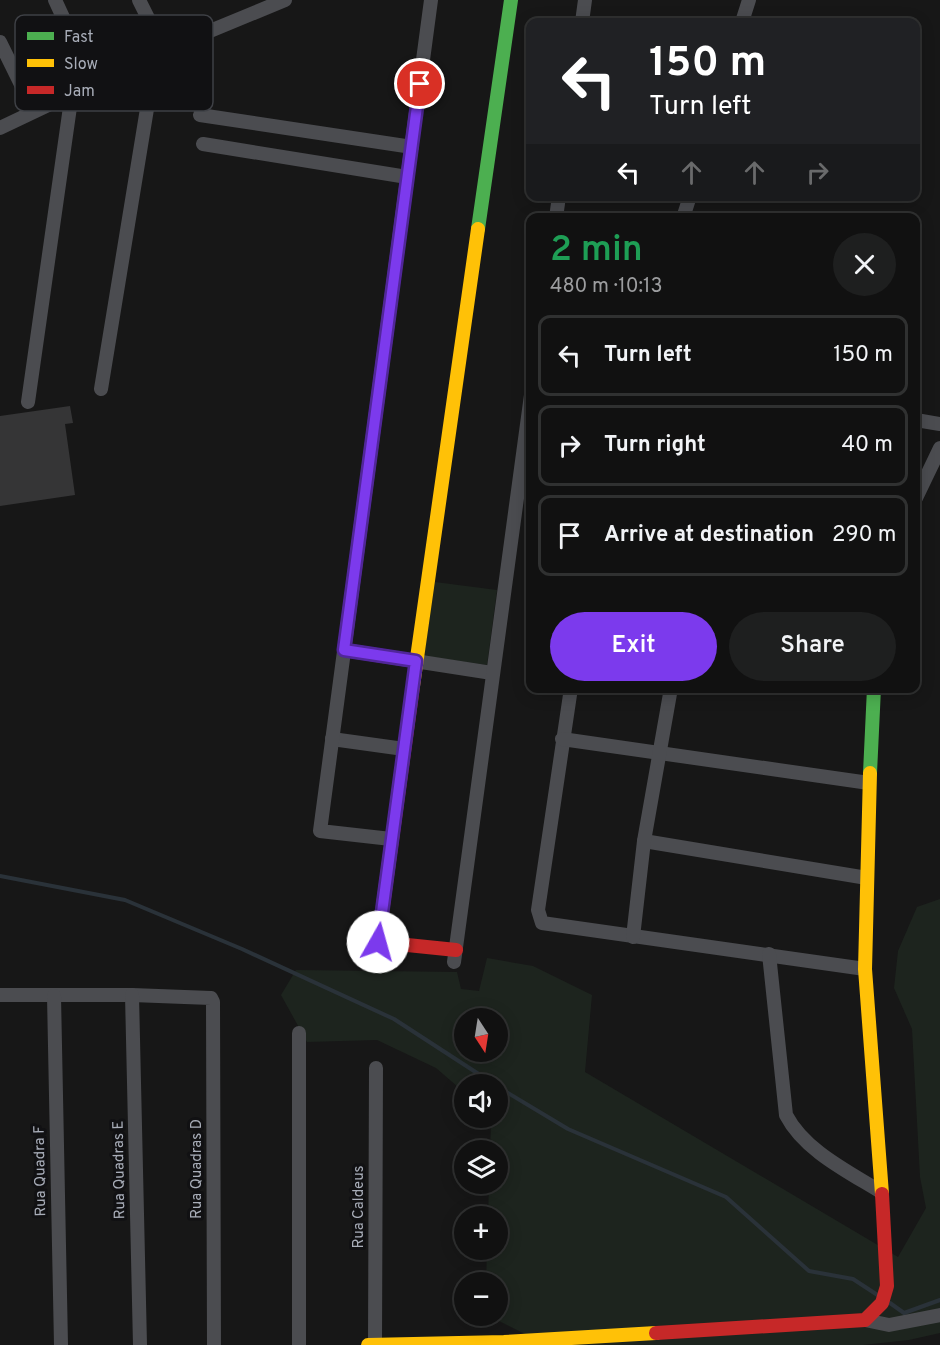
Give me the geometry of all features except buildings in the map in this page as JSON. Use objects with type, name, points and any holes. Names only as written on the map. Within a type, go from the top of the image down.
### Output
[{"type":"street","points":[[55,0],[62,15]]},
{"type":"street","points":[[139,0],[145,15]]},
{"type":"street","points":[[213,30],[285,0]]},
{"type":"street","points":[[391,839],[320,831],[431,0]]},
{"type":"street","points":[[511,0],[378,942],[455,956],[526,431]]},
{"type":"street","points":[[583,18],[585,0]]},
{"type":"street","points":[[743,18],[749,0]]},
{"type":"street","points":[[0,42],[15,72]]},
{"type":"street","points":[[0,128],[34,111]]},
{"type":"street","points":[[28,402],[69,111]]},
{"type":"street","points":[[101,389],[150,111]]},
{"type":"street","points":[[200,115],[412,147]]},
{"type":"street","points":[[203,144],[407,177]]},
{"type":"street","points":[[920,421],[940,424]]},
{"type":"street","points":[[920,490],[940,449]]},
{"type":"street","points":[[344,650],[492,673]]},
{"type":"street","points":[[570,693],[539,917],[542,922],[549,925],[865,969]]},
{"type":"street","points":[[633,937],[644,841],[670,693]]},
{"type":"street","points":[[865,1320],[884,1303],[888,1279],[865,969],[869,783],[874,693]]},
{"type":"street","points":[[332,739],[404,749]]},
{"type":"street","points":[[562,739],[869,783]]},
{"type":"street","points":[[644,841],[867,878]]},
{"type":"street","points":[[769,954],[786,1115],[794,1130],[804,1139],[836,1164],[881,1192]]},
{"type":"street","points":[[0,995],[132,995]]},
{"type":"street","name":"Rua Quadras D","points":[[132,995],[207,996],[213,1002],[214,1345]]},
{"type":"street","name":"Rua Quadras E","points":[[132,995],[140,1345]]},
{"type":"street","name":"Rua Quadra F","points":[[54,996],[61,1345]]},
{"type":"street","points":[[299,1033],[299,1345]]},
{"type":"street","name":"Rua Caldeus","points":[[375,1345],[376,1068]]},
{"type":"street","points":[[368,1345],[504,1343],[865,1320],[889,1325],[940,1315]]},
{"type":"shaded area","points":[[435,582],[497,590],[487,665],[424,656]]},
{"type":"shaded area","points":[[940,899],[940,1333],[909,1340],[863,1345],[547,1345],[508,1326],[508,1272],[486,1272],[487,1260],[508,1260],[508,1206],[488,1206],[489,1194],[508,1194],[508,1140],[490,1140],[491,1128],[508,1128],[508,1074],[454,1074],[454,1084],[436,1068],[377,1040],[307,1042],[281,995],[296,970],[457,972],[461,989],[479,991],[487,958],[533,966],[592,995],[585,1072],[898,1257],[926,1208],[920,1177],[912,1029],[894,988],[898,951],[917,907]]},
{"type":"waterway","points":[[0,876],[125,900],[242,949],[394,1019],[479,1074]]},
{"type":"waterway","points":[[508,1093],[568,1129],[726,1197],[809,1271],[853,1279],[879,1296]]},
{"type":"waterway","points":[[890,1303],[904,1313],[940,1300]]},
{"type":"traffic: fast","points":[[478,229],[511,0]]},
{"type":"traffic: fast","points":[[870,773],[874,693]]},
{"type":"traffic: slow","points":[[413,686],[478,229]]},
{"type":"traffic: slow","points":[[870,773],[865,969],[882,1194]]},
{"type":"traffic: slow","points":[[368,1345],[504,1342],[656,1333]]},
{"type":"traffic: jam","points":[[413,686],[378,942],[456,950]]},
{"type":"traffic: jam","points":[[656,1333],[865,1320],[882,1303],[887,1286],[882,1194]]},
{"type":"route","points":[[378,942],[416,661],[344,650],[420,84]]}]
